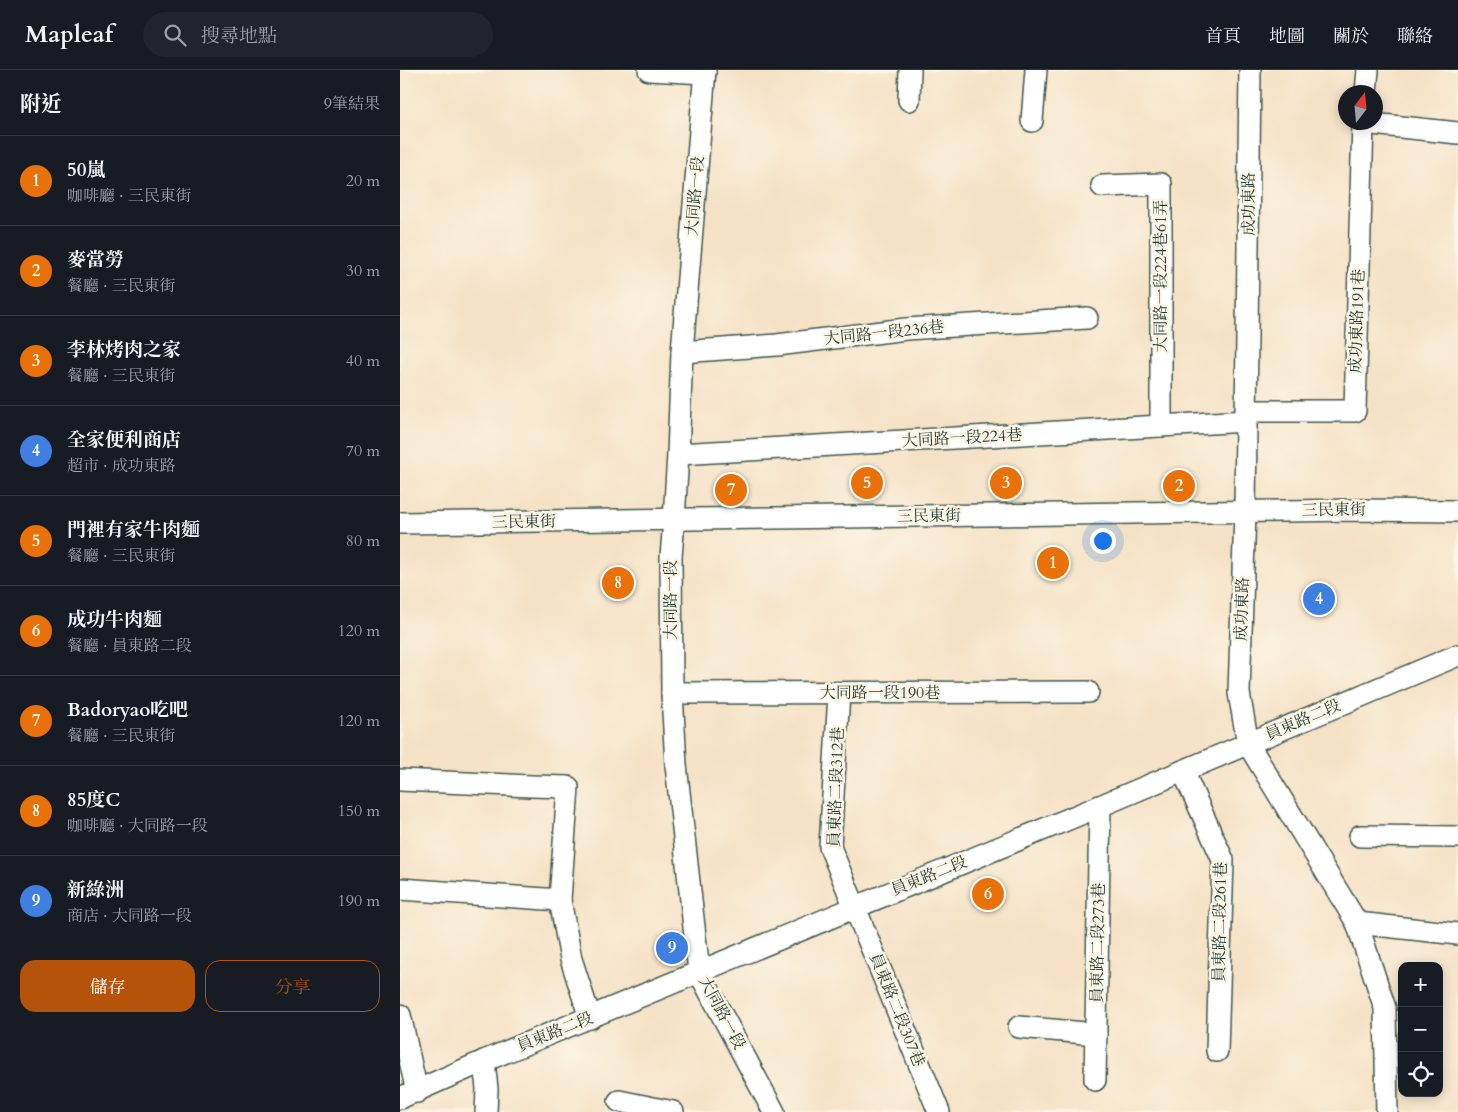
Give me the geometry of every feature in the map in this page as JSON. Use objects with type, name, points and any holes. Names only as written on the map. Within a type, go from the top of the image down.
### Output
[{"type":"street","points":[[649,70],[705,72]]},
{"type":"street","points":[[909,100],[910,70]]},
{"type":"street","points":[[1032,121],[1036,70]]},
{"type":"street","name":"成功東路","points":[[1250,70],[1245,512],[1239,693],[1248,744],[1357,924],[1385,1008],[1387,1112]]},
{"type":"street","points":[[1367,85],[1368,70]]},
{"type":"street","name":"大同路一段","points":[[705,72],[682,352],[678,454],[670,557],[672,693],[678,788],[700,972],[774,1112]]},
{"type":"street","points":[[1383,125],[1458,132]]},
{"type":"street","name":"成功東路191巷","points":[[1246,416],[1354,411],[1363,130]]},
{"type":"street","name":"大同路一段224巷61弄","points":[[1102,186],[1161,184],[1161,426]]},
{"type":"street","name":"大同路一段236巷","points":[[682,352],[777,345],[906,329],[1087,318]]},
{"type":"street","name":"大同路一段224巷","points":[[678,454],[1161,426],[1246,416]]},
{"type":"street","name":"三民東街","points":[[400,523],[1359,510],[1458,511]]},
{"type":"street","name":"員東路二段","points":[[408,1095],[484,1061],[1100,806],[1458,654]]},
{"type":"street","name":"大同路一段190巷","points":[[672,693],[1088,692]]},
{"type":"street","name":"員東路二段312巷","points":[[839,693],[830,847],[855,907]]},
{"type":"street","name":"員東路二段261巷","points":[[1183,770],[1223,860],[1217,1051]]},
{"type":"street","points":[[400,780],[568,787],[560,900],[571,959],[590,1018]]},
{"type":"street","name":"員東路二段273巷","points":[[1096,1080],[1100,806]]},
{"type":"street","points":[[1360,836],[1458,837]]},
{"type":"street","points":[[400,889],[560,900]]},
{"type":"street","name":"員東路二段307巷","points":[[855,907],[940,1112]]},
{"type":"street","points":[[1357,924],[1458,934]]},
{"type":"street","points":[[400,1015],[408,1095]]},
{"type":"street","points":[[1019,1027],[1096,1034]]},
{"type":"street","points":[[484,1061],[487,1089],[486,1112]]},
{"type":"street","points":[[619,1101],[673,1112]]},
{"type":"place","name":"門裡有家牛肉麵","points":[[867,483]]},
{"type":"place","name":"李林烤肉之家","points":[[1006,483]]},
{"type":"place","name":"麥當勞","points":[[1179,486]]},
{"type":"place","name":"Badoryao吃吧","points":[[731,490]]},
{"type":"place","name":"50嵐","points":[[1053,563]]},
{"type":"place","name":"85度C","points":[[618,583]]},
{"type":"place","name":"全家便利商店","points":[[1319,599]]},
{"type":"place","name":"成功牛肉麵","points":[[988,894]]},
{"type":"place","name":"新綠洲","points":[[672,948]]}]
